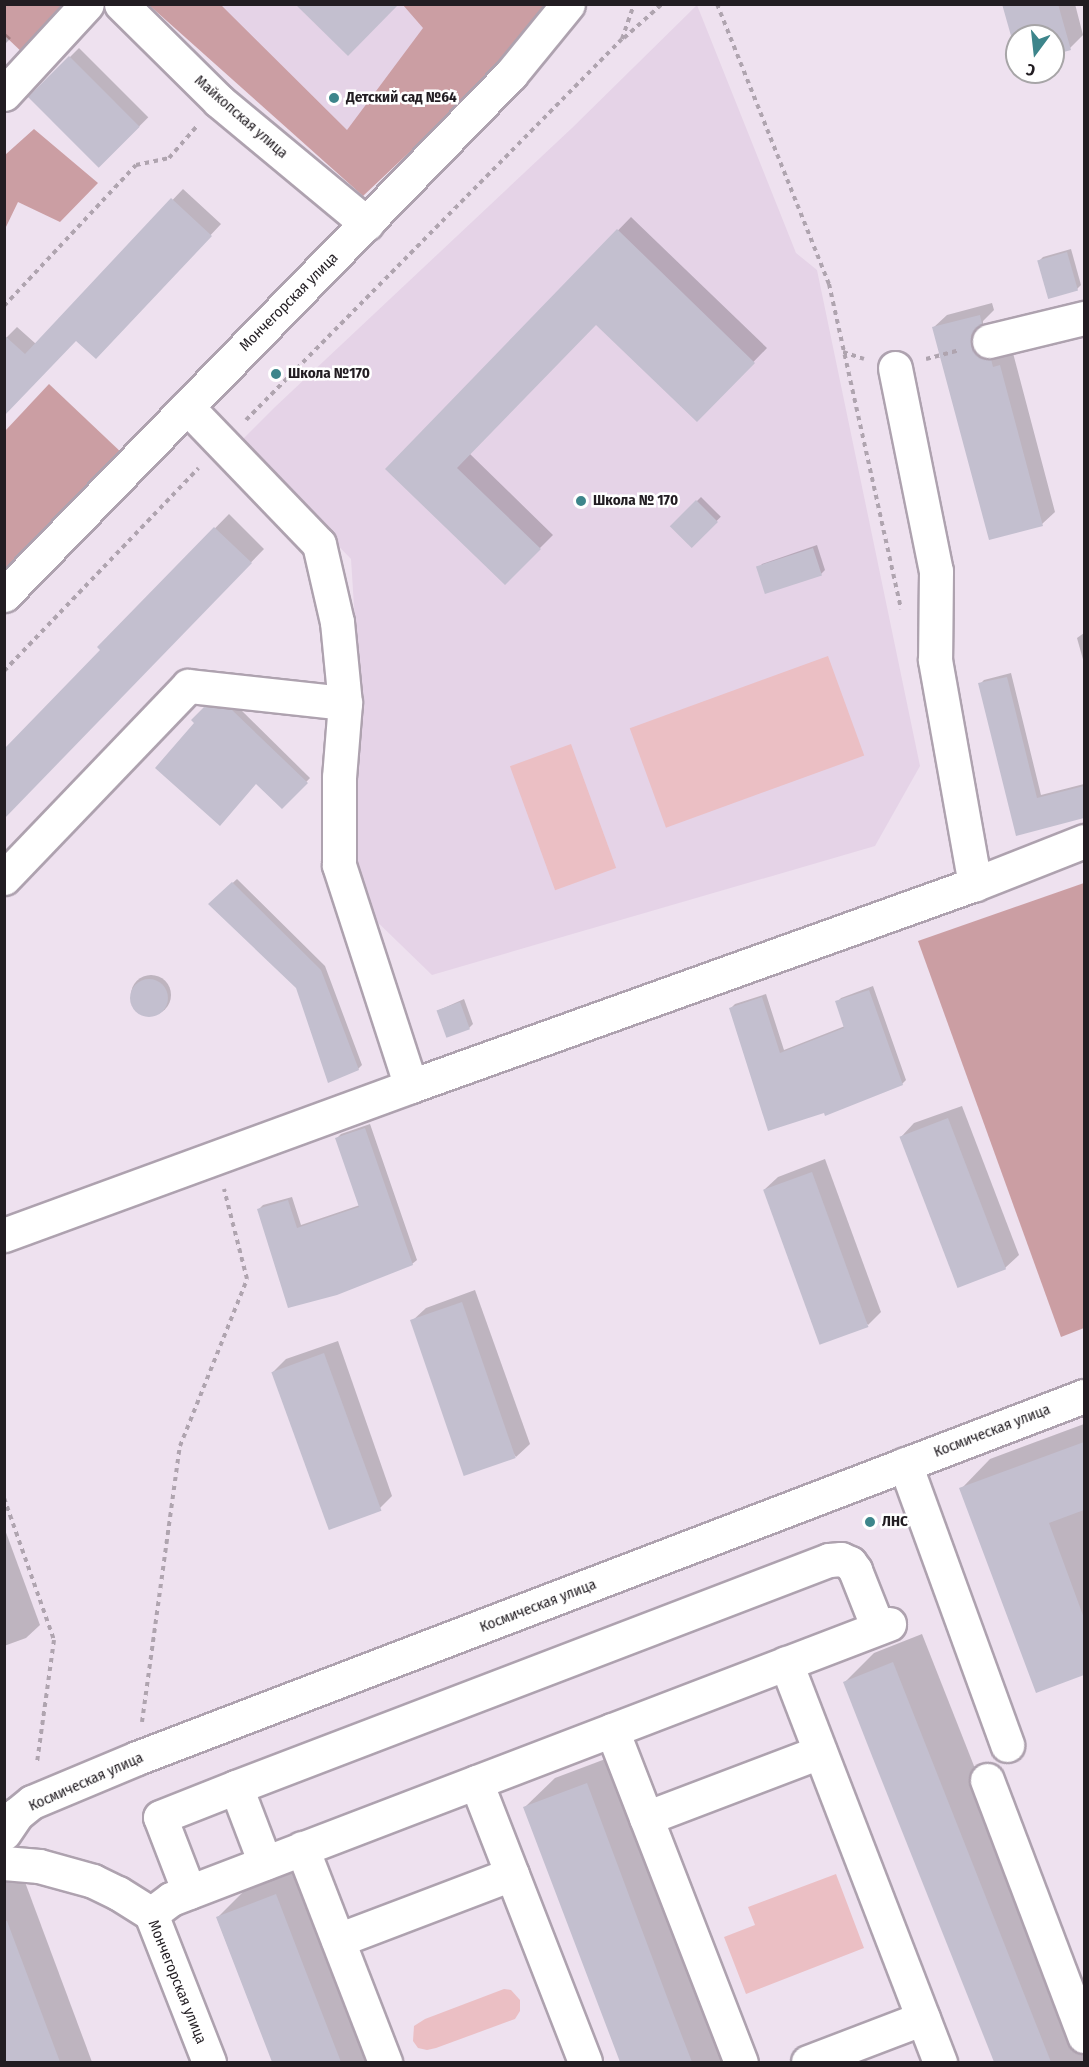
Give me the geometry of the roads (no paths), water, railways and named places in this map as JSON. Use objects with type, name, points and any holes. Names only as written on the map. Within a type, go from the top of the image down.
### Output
[{"type":"street","points":[[4,94],[87,4]]},
{"type":"street","name":"Майкопская улица","points":[[121,4],[219,101],[367,224]]},
{"type":"street","name":"Мончегорская улица","points":[[4,595],[511,75],[568,4]]},
{"type":"street","points":[[989,341],[1084,318]]},
{"type":"street","points":[[895,368],[936,571],[935,660],[975,884]]},
{"type":"street","points":[[187,407],[318,544],[337,622],[345,703],[339,777],[339,865],[411,1086]]},
{"type":"street","points":[[4,878],[188,686],[345,703]]},
{"type":"street","points":[[4,1235],[975,884],[1084,841]]},
{"type":"street","name":"Космическая улица","points":[[4,1833],[17,1814],[32,1802],[137,1758],[1084,1396]]},
{"type":"street","points":[[905,1464],[1007,1745]]},
{"type":"street","points":[[150,1914],[171,1899],[883,1626],[855,1570],[841,1559],[829,1560],[236,1787],[160,1817],[189,1892]]},
{"type":"street","points":[[786,1663],[940,2062]]},
{"type":"street","points":[[612,1730],[741,2062]]},
{"type":"street","points":[[646,1818],[820,1752]]},
{"type":"street","points":[[987,1780],[1084,2036]]},
{"type":"street","points":[[476,1782],[585,2062]]},
{"type":"street","points":[[236,1787],[265,1863]]},
{"type":"street","points":[[302,1848],[385,2062]]},
{"type":"street","name":"Мончегорская улица","points":[[4,1863],[39,1866],[93,1881],[118,1893],[150,1914],[209,2062]]},
{"type":"street","points":[[338,1940],[512,1874]]},
{"type":"street","points":[[808,2062],[923,2018]]},
{"type":"place","name":"Детский сад №64","points":[[334,98]]},
{"type":"place","name":"Школа №170","points":[[276,374]]},
{"type":"place","name":"Школа № 170","points":[[581,501]]},
{"type":"place","name":"ЛНС","points":[[870,1522]]}]
